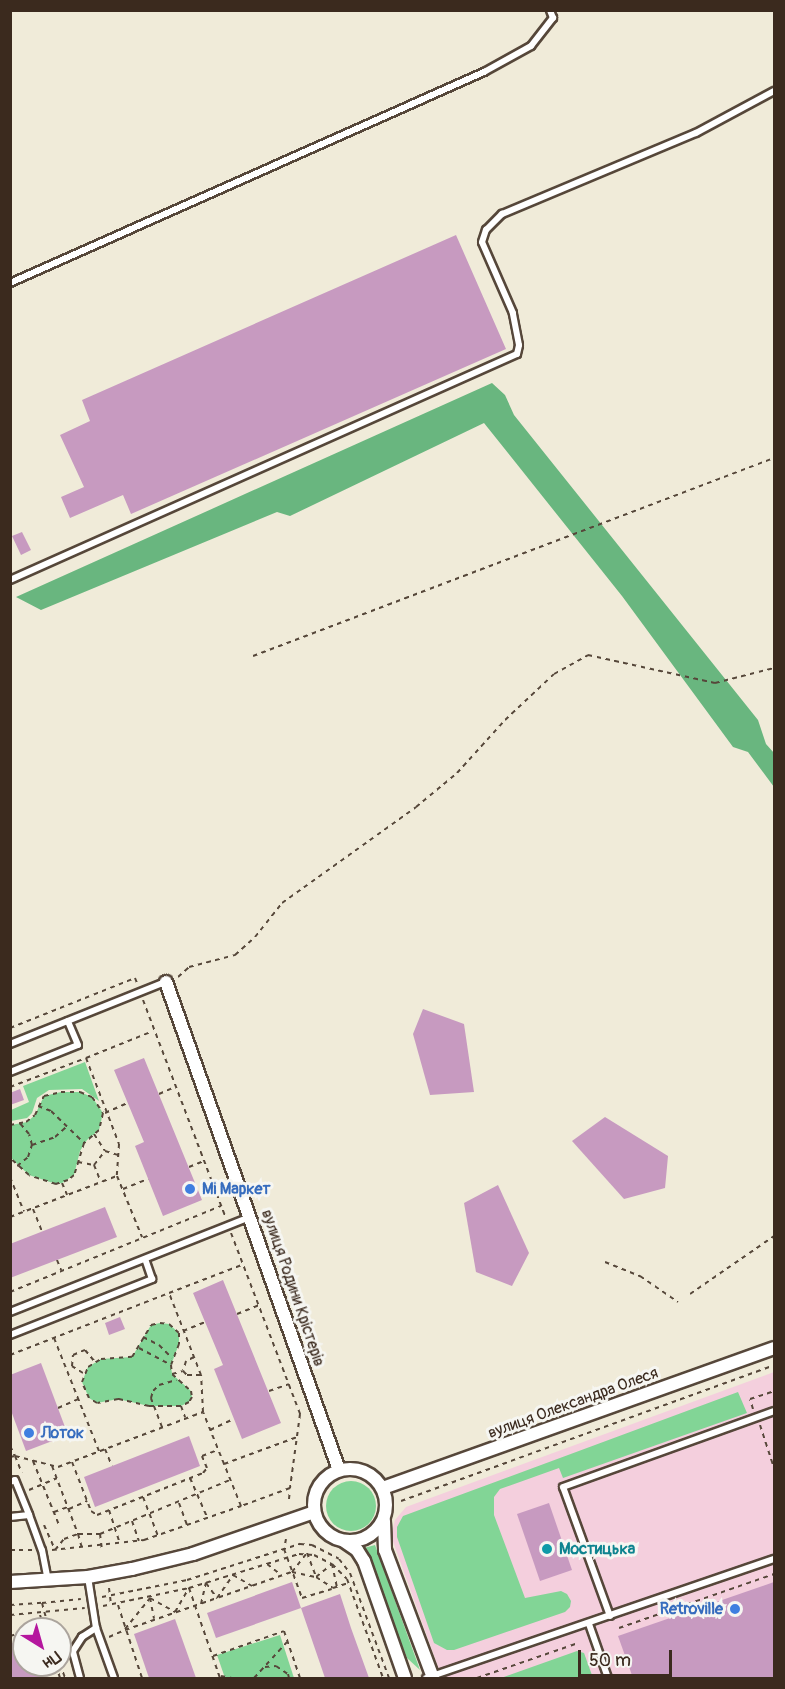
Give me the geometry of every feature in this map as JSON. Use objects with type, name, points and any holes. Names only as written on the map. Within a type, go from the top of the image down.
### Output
[{"type":"street","name":"вулиця Родини Крістерів","points":[[166,982],[251,1216],[339,1470]]},
{"type":"street","name":"вулиця Олександра Олеся","points":[[383,1488],[774,1348]]},
{"type":"street","points":[[405,1678],[364,1561],[345,1541],[326,1532],[314,1512],[314,1500],[318,1487],[326,1477],[339,1470],[361,1470],[375,1478],[383,1488],[387,1506],[384,1519],[385,1550],[430,1678]]},
{"type":"street","points":[[10,1582],[48,1581],[88,1576],[193,1554],[314,1512]]},
{"type":"street","points":[[345,1541],[365,1538],[376,1530],[384,1519]]},
{"type":"lane","points":[[10,283],[484,72],[531,46],[553,18],[550,10]]},
{"type":"lane","points":[[10,580],[517,354],[519,345],[513,313],[482,242],[486,230],[502,214],[696,133],[774,91]]},
{"type":"lane","points":[[10,1044],[166,982]]},
{"type":"lane","points":[[10,1072],[78,1046],[68,1021]]},
{"type":"lane","points":[[10,1312],[251,1216]]},
{"type":"lane","points":[[10,1335],[152,1279],[145,1259]]},
{"type":"lane","points":[[610,1617],[563,1487],[774,1411]]},
{"type":"lane","points":[[10,1482],[15,1480],[29,1515],[42,1550],[48,1581]]},
{"type":"lane","points":[[10,1517],[29,1515]]},
{"type":"lane","points":[[430,1678],[774,1559]]},
{"type":"lane","points":[[88,1576],[96,1628],[114,1678]]},
{"type":"lane","points":[[590,1624],[609,1678]]},
{"type":"lane","points":[[81,1678],[73,1658],[75,1645],[96,1628]]},
{"type":"path","points":[[253,656],[774,458]]},
{"type":"path","points":[[166,982],[177,979],[189,967],[235,955],[255,937],[282,903],[416,807],[457,773],[505,720],[554,674],[588,655],[716,683],[774,668]]},
{"type":"path","points":[[10,1028],[135,978],[300,1414],[289,1499]]},
{"type":"path","points":[[10,1088],[154,1030]]},
{"type":"path","points":[[86,1058],[105,1113],[119,1144],[117,1176],[142,1237]]},
{"type":"path","points":[[159,1094],[175,1087]]},
{"type":"path","points":[[10,1125],[31,1119],[48,1094],[80,1092],[92,1097],[105,1113]]},
{"type":"path","points":[[10,1158],[29,1175],[62,1183],[74,1175],[84,1143],[101,1125],[105,1113],[127,1103]]},
{"type":"path","points":[[38,1106],[51,1111],[84,1143]]},
{"type":"path","points":[[17,1166],[28,1157],[32,1145],[29,1134],[19,1122]]},
{"type":"path","points":[[32,1145],[55,1137],[67,1127]]},
{"type":"path","points":[[94,1134],[105,1151],[118,1155]]},
{"type":"path","points":[[94,1165],[105,1151]]},
{"type":"path","points":[[189,1167],[204,1161]]},
{"type":"path","points":[[78,1162],[94,1165]]},
{"type":"path","points":[[94,1165],[101,1182]]},
{"type":"path","points":[[10,1217],[117,1176]]},
{"type":"path","points":[[10,1177],[24,1212]]},
{"type":"path","points":[[122,1189],[148,1179]]},
{"type":"path","points":[[62,1183],[67,1195]]},
{"type":"path","points":[[10,1292],[221,1206]]},
{"type":"path","points":[[33,1209],[42,1232]]},
{"type":"path","points":[[690,1294],[774,1236]]},
{"type":"path","points":[[57,1260],[61,1270]]},
{"type":"path","points":[[605,1262],[640,1276],[678,1302]]},
{"type":"path","points":[[10,1355],[244,1264]]},
{"type":"path","points":[[169,1293],[201,1375],[203,1412],[241,1506]]},
{"type":"path","points":[[237,1314],[259,1305]]},
{"type":"path","points":[[179,1333],[205,1322]]},
{"type":"path","points":[[192,1397],[192,1391],[176,1380],[172,1374],[171,1365],[179,1344],[179,1333],[169,1324],[160,1323],[151,1326],[132,1357],[95,1362],[84,1373],[84,1391],[97,1402],[118,1399],[153,1405],[181,1406],[192,1397],[202,1398]]},
{"type":"path","points":[[143,1337],[159,1345],[173,1359]]},
{"type":"path","points":[[54,1338],[99,1451]]},
{"type":"path","points":[[139,1348],[171,1365]]},
{"type":"path","points":[[84,1373],[77,1370],[72,1363],[73,1355],[85,1350],[95,1362]]},
{"type":"path","points":[[183,1371],[186,1361],[194,1357]]},
{"type":"path","points":[[65,1365],[72,1363]]},
{"type":"path","points":[[401,1502],[774,1365]]},
{"type":"path","points":[[172,1374],[183,1371]]},
{"type":"path","points":[[183,1371],[187,1375],[201,1375]]},
{"type":"path","points":[[162,1427],[151,1398],[159,1385],[176,1380]]},
{"type":"path","points":[[269,1391],[289,1384]]},
{"type":"path","points":[[774,1390],[750,1399],[774,1468]]},
{"type":"path","points":[[76,1394],[84,1391]]},
{"type":"path","points":[[58,1408],[78,1400]]},
{"type":"path","points":[[181,1406],[185,1418]]},
{"type":"path","points":[[10,1457],[15,1456],[58,1467],[203,1412]]},
{"type":"path","points":[[210,1430],[234,1419]]},
{"type":"path","points":[[224,1464],[298,1436]]},
{"type":"path","points":[[10,1446],[15,1456]]},
{"type":"path","points":[[105,1449],[112,1466]]},
{"type":"path","points":[[72,1462],[91,1511],[97,1515],[203,1473],[207,1467],[202,1456],[218,1450]]},
{"type":"path","points":[[33,1461],[59,1525]]},
{"type":"path","points":[[52,1466],[82,1548]]},
{"type":"path","points":[[29,1490],[57,1478]]},
{"type":"path","points":[[190,1478],[207,1518]]},
{"type":"path","points":[[55,1550],[64,1539],[78,1534],[100,1534],[230,1480]]},
{"type":"path","points":[[10,1550],[55,1550],[139,1541],[290,1488]]},
{"type":"path","points":[[143,1497],[158,1536]]},
{"type":"path","points":[[54,1512],[87,1501]]},
{"type":"path","points":[[179,1503],[187,1525]]},
{"type":"path","points":[[109,1510],[120,1543]]},
{"type":"path","points":[[132,1521],[139,1541]]},
{"type":"path","points":[[100,1534],[102,1551]]},
{"type":"path","points":[[286,1539],[284,1549],[302,1598],[348,1583]]},
{"type":"path","points":[[10,1605],[109,1596],[187,1580],[300,1544],[312,1545],[345,1564],[389,1678]]},
{"type":"path","points":[[101,1641],[154,1619],[283,1576],[292,1572],[307,1553]]},
{"type":"path","points":[[307,1553],[316,1577]]},
{"type":"path","points":[[10,1615],[118,1605],[189,1588],[307,1553],[332,1564],[340,1570],[348,1583],[383,1678]]},
{"type":"path","points":[[267,1564],[283,1576]]},
{"type":"path","points":[[316,1577],[332,1564]]},
{"type":"path","points":[[332,1564],[335,1587]]},
{"type":"path","points":[[292,1572],[316,1577],[335,1587]]},
{"type":"path","points":[[619,1628],[774,1574]]},
{"type":"path","points":[[233,1575],[252,1586]]},
{"type":"path","points":[[217,1598],[233,1575]]},
{"type":"path","points":[[206,1583],[217,1598]]},
{"type":"path","points":[[201,1604],[206,1583]]},
{"type":"path","points":[[109,1588],[111,1605]]},
{"type":"path","points":[[189,1588],[220,1677],[232,1678]]},
{"type":"path","points":[[175,1612],[189,1588]]},
{"type":"path","points":[[150,1598],[175,1612]]},
{"type":"path","points":[[150,1598],[154,1619]]},
{"type":"path","points":[[125,1630],[150,1598]]},
{"type":"path","points":[[42,1603],[45,1617]]},
{"type":"path","points":[[118,1605],[142,1678]]},
{"type":"path","points":[[213,1656],[284,1631],[300,1678]]},
{"type":"path","points":[[254,1678],[287,1642]]},
{"type":"path","points":[[477,1678],[575,1644]]},
{"type":"path","points":[[265,1666],[276,1666],[290,1678]]},
{"type":"shaded area","points":[[774,1372],[774,1678],[442,1678],[391,1536],[395,1520],[406,1507]]},
{"type":"green space","points":[[492,383],[505,395],[514,415],[758,720],[766,744],[774,753],[774,787],[748,752],[733,747],[622,596],[484,423],[290,516],[277,512],[41,610],[16,597]]},
{"type":"green space","points":[[85,1062],[99,1101],[82,1089],[49,1090],[37,1098],[32,1113],[27,1118],[11,1121],[11,1110],[29,1102],[23,1086]]},
{"type":"green space","points":[[61,1092],[80,1092],[92,1097],[103,1113],[99,1130],[87,1140],[80,1151],[74,1175],[56,1184],[29,1175],[11,1158],[11,1125],[27,1122],[35,1115],[44,1096]]},
{"type":"green space","points":[[169,1324],[179,1333],[179,1344],[171,1365],[172,1374],[191,1391],[192,1397],[189,1402],[181,1406],[149,1406],[118,1399],[97,1403],[89,1398],[82,1382],[88,1367],[101,1359],[132,1357],[151,1325]]},
{"type":"green space","points":[[738,1392],[747,1413],[563,1478],[559,1468],[500,1489],[494,1497],[494,1515],[525,1598],[561,1591],[567,1594],[571,1601],[570,1607],[565,1612],[454,1650],[447,1650],[434,1643],[397,1537],[397,1527],[403,1516]]},
{"type":"green space","points":[[351,1481],[360,1483],[371,1492],[376,1506],[374,1515],[365,1526],[351,1531],[342,1529],[331,1520],[326,1506],[328,1497],[337,1486]]},
{"type":"green space","points":[[375,1545],[420,1670],[407,1658],[364,1548]]},
{"type":"green space","points":[[280,1635],[294,1678],[225,1678],[217,1655]]},
{"type":"green space","points":[[577,1651],[584,1653],[593,1678],[501,1678]]},
{"type":"building","points":[[456,235],[506,349],[131,514],[123,495],[70,518],[61,497],[84,487],[60,435],[90,421],[82,400]]},
{"type":"building","points":[[22,532],[31,550],[21,555],[12,536]]},
{"type":"building","points":[[423,1009],[464,1024],[474,1092],[430,1095],[413,1034]]},
{"type":"building","points":[[144,1058],[202,1200],[163,1216],[135,1146],[144,1142],[114,1070]]},
{"type":"building","points":[[20,1089],[24,1100],[10,1105],[10,1093]]},
{"type":"building","points":[[605,1117],[668,1156],[665,1188],[624,1199],[572,1141]]},
{"type":"building","points":[[498,1185],[529,1253],[512,1286],[476,1272],[464,1203]]},
{"type":"building","points":[[105,1207],[117,1237],[10,1278],[10,1244]]},
{"type":"building","points":[[223,1280],[281,1423],[242,1439],[214,1369],[223,1365],[193,1293]]},
{"type":"building","points":[[120,1317],[125,1329],[109,1335],[105,1323]]},
{"type":"building","points":[[41,1363],[68,1435],[26,1451],[10,1408],[10,1375]]},
{"type":"building","points":[[189,1436],[200,1466],[95,1507],[84,1477]]},
{"type":"building","name":"Мостицька","points":[[549,1503],[572,1570],[540,1581],[517,1514]]},
{"type":"building","points":[[292,1582],[301,1608],[216,1638],[207,1613]]},
{"type":"building","name":"Retroville","points":[[774,1582],[774,1678],[633,1678],[618,1636]]},
{"type":"building","points":[[340,1594],[369,1678],[325,1678],[301,1608]]},
{"type":"building","points":[[175,1619],[196,1678],[149,1678],[134,1634]]},
{"type":"building","points":[[12,1643],[12,1677],[43,1678],[10,1678],[10,1644]]},
{"type":"place","name":"Мі Маркет","points":[[190,1189]]},
{"type":"place","name":"Лоток","points":[[29,1433]]},
{"type":"place","name":"Мостицька","points":[[547,1549]]},
{"type":"place","name":"Retroville","points":[[735,1609]]}]
